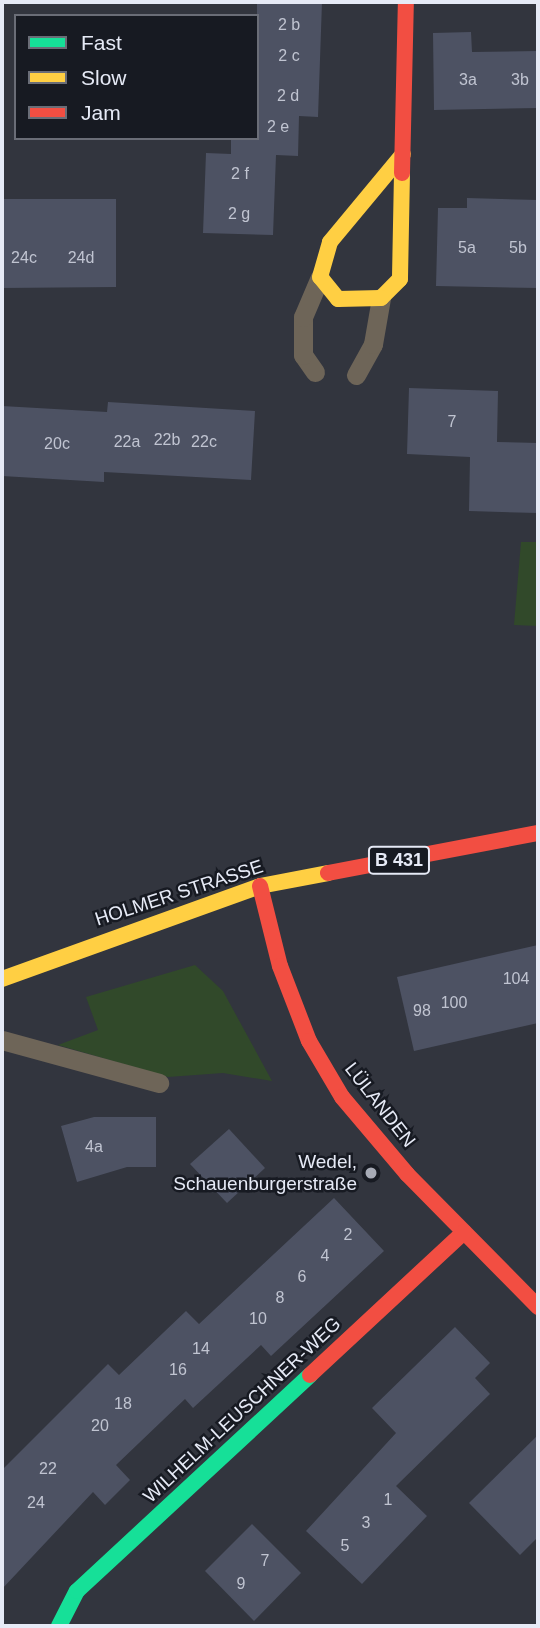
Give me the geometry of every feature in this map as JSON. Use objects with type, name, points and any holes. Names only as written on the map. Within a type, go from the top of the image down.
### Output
[{"type":"street","points":[[403,154],[330,242],[320,277],[338,299],[381,298],[400,279],[403,154],[406,2]]},
{"type":"street","name":"HOLMER STRASSE","points":[[2,979],[260,886],[538,833]]},
{"type":"street","name":"LÜLANDEN","points":[[260,886],[280,966],[323,1063],[342,1097],[407,1174],[538,1307]]},
{"type":"street","name":"WILHELM-LEUSCHNER-WEG","points":[[59,1626],[77,1591],[464,1232]]},
{"type":"lane","points":[[315,372],[303,355],[303,317],[320,277]]},
{"type":"lane","points":[[356,374],[373,344],[381,298]]},
{"type":"lane","points":[[2,1040],[159,1083]]},
{"type":"green space","points":[[521,542],[538,542],[538,626],[514,625]]},
{"type":"green space","points":[[195,965],[223,991],[272,1081],[223,1073],[168,1077],[58,1045],[98,1030],[86,997]]},
{"type":"building","points":[[257,2],[322,2],[318,117],[299,116],[298,156],[276,155],[273,235],[203,233],[206,153],[231,154],[231,140],[259,140]]},
{"type":"building","points":[[471,32],[472,52],[538,51],[538,108],[434,110],[433,33]]},
{"type":"building","points":[[467,198],[538,200],[538,288],[436,286],[438,208],[467,208]]},
{"type":"building","points":[[4,199],[116,199],[116,287],[2,288]]},
{"type":"building","points":[[409,388],[498,391],[497,442],[538,443],[538,513],[469,511],[470,457],[407,454]]},
{"type":"building","points":[[108,402],[255,411],[251,480],[104,472],[104,482],[2,476],[2,406],[107,412]]},
{"type":"building","points":[[538,945],[538,1023],[414,1051],[397,977]]},
{"type":"building","points":[[94,1117],[156,1117],[156,1167],[127,1167],[77,1182],[61,1126]]},
{"type":"building","points":[[229,1129],[265,1168],[227,1203],[190,1164]]},
{"type":"building","points":[[334,1198],[384,1251],[271,1356],[261,1345],[193,1408],[185,1399],[116,1465],[130,1480],[105,1505],[93,1492],[2,1589],[2,1470],[108,1364],[119,1375],[186,1311],[199,1324]]},
{"type":"building","points":[[455,1327],[490,1363],[475,1378],[490,1394],[396,1486],[427,1516],[362,1584],[306,1531],[396,1433],[372,1408]]},
{"type":"building","points":[[538,1435],[538,1537],[520,1555],[469,1503]]},
{"type":"building","points":[[252,1524],[301,1573],[254,1621],[205,1571]]},
{"type":"traffic: fast","points":[[59,1626],[77,1591],[310,1375]]},
{"type":"traffic: slow","points":[[402,173],[400,279],[381,298],[338,299],[320,277],[330,242],[403,154]]},
{"type":"traffic: slow","points":[[2,979],[260,886],[328,873]]},
{"type":"traffic: jam","points":[[402,173],[406,2]]},
{"type":"traffic: jam","points":[[328,873],[538,833]]},
{"type":"traffic: jam","points":[[260,886],[280,966],[309,1041],[342,1097],[407,1174],[538,1307]]},
{"type":"traffic: jam","points":[[310,1375],[464,1232]]},
{"type":"place","name":"Wedel, Schauenburgerstraße","points":[[371,1173]]}]
